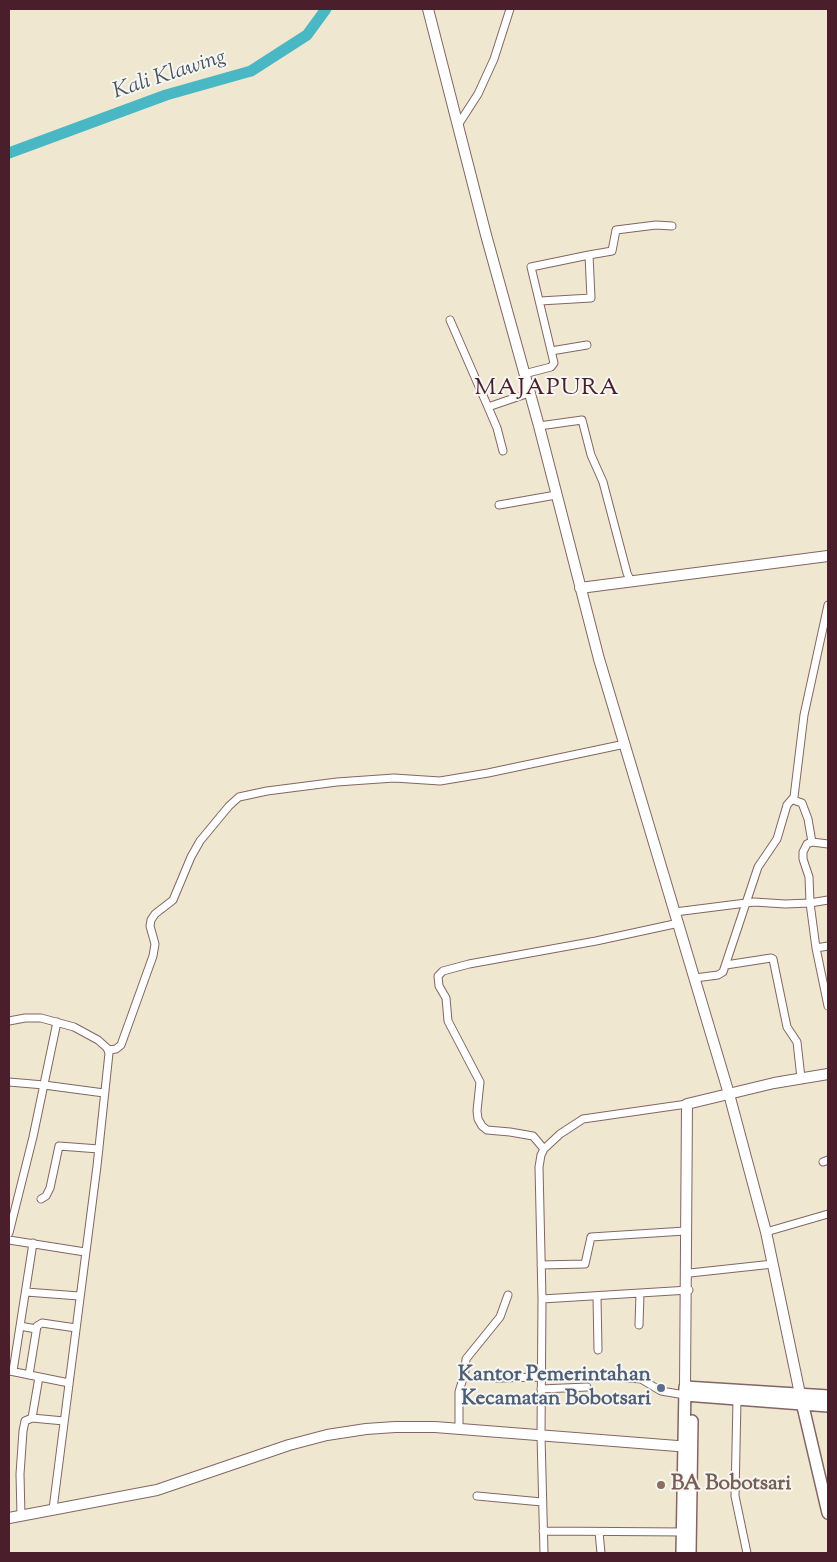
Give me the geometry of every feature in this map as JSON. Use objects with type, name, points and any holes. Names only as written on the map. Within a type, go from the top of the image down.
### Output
[{"type":"main road","points":[[688,1391],[801,1399],[828,1406]]},
{"type":"main road","points":[[688,1391],[737,1400],[801,1399],[828,1396]]},
{"type":"main road","points":[[688,1391],[687,1532],[690,1553]]},
{"type":"main road","points":[[801,1399],[828,1513]]},
{"type":"main road","points":[[682,1553],[687,1532]]},
{"type":"street","points":[[428,9],[580,588],[729,1094],[766,1232],[801,1399]]},
{"type":"street","points":[[458,124],[478,94],[494,59],[510,9]]},
{"type":"street","points":[[524,374],[551,367],[554,363],[532,267],[612,251],[615,232],[618,229],[656,225],[672,226]]},
{"type":"street","points":[[540,301],[591,298],[589,255]]},
{"type":"street","points":[[450,320],[499,434],[503,451]]},
{"type":"street","points":[[551,351],[587,345]]},
{"type":"street","points":[[488,407],[529,392]]},
{"type":"street","points":[[539,426],[582,420],[591,455],[603,482],[610,513],[631,582]]},
{"type":"street","points":[[499,505],[556,495]]},
{"type":"street","points":[[580,588],[828,556]]},
{"type":"street","points":[[695,978],[718,975],[726,965],[758,867],[777,840],[787,805],[793,800],[796,790],[804,715],[828,605]]},
{"type":"street","points":[[108,1050],[114,1050],[121,1045],[153,956],[155,944],[150,926],[151,920],[155,914],[173,900],[191,857],[200,841],[229,806],[239,797],[336,782],[394,778],[440,781],[488,773],[625,744]]},
{"type":"street","points":[[793,800],[802,803],[808,819],[812,842]]},
{"type":"street","points":[[828,844],[812,842],[807,844],[803,852],[804,865],[809,877],[810,903],[816,948],[828,1006]]},
{"type":"street","points":[[675,912],[746,904],[810,903],[828,900]]},
{"type":"street","points":[[544,1149],[533,1136],[487,1130],[482,1126],[476,1111],[480,1082],[448,1021],[446,998],[439,986],[438,976],[443,971],[469,964],[596,941],[679,923]]},
{"type":"street","points":[[816,948],[828,946]]},
{"type":"street","points":[[726,965],[773,959],[787,1027],[797,1042],[801,1078]]},
{"type":"street","points":[[9,1021],[33,1018],[57,1022],[82,1030],[98,1040],[108,1050],[108,1068],[99,1149],[53,1509]]},
{"type":"street","points":[[9,1234],[57,1022]]},
{"type":"street","points":[[544,1553],[540,1377],[542,1298],[539,1167],[544,1149],[560,1134],[583,1119],[689,1103],[801,1078],[828,1074]]},
{"type":"street","points":[[9,1082],[104,1093]]},
{"type":"street","points":[[606,1376],[641,1379],[661,1391],[688,1391],[688,1290],[685,1231],[689,1103]]},
{"type":"street","points":[[688,1290],[690,1273],[689,1103]]},
{"type":"street","points":[[41,1199],[46,1196],[50,1188],[59,1146],[99,1149]]},
{"type":"street","points":[[766,1232],[828,1214]]},
{"type":"street","points":[[541,1265],[584,1264],[591,1237],[685,1231]]},
{"type":"street","points":[[9,1240],[85,1252]]},
{"type":"street","points":[[33,1243],[11,1371],[68,1383]]},
{"type":"street","points":[[690,1273],[773,1264]]},
{"type":"street","points":[[542,1298],[688,1290]]},
{"type":"street","points":[[26,1292],[79,1296]]},
{"type":"street","points":[[639,1324],[640,1293]]},
{"type":"street","points":[[459,1429],[459,1392],[465,1371],[466,1359],[500,1317],[508,1295]]},
{"type":"street","points":[[597,1296],[598,1350]]},
{"type":"street","points":[[29,1375],[37,1326],[42,1323],[76,1328]]},
{"type":"street","points":[[20,1326],[36,1329]]},
{"type":"street","points":[[497,1378],[540,1377]]},
{"type":"street","points":[[32,1418],[39,1378]]},
{"type":"street","points":[[541,1389],[587,1387]]},
{"type":"street","points":[[737,1400],[735,1496],[747,1553]]},
{"type":"street","points":[[21,1516],[20,1474],[25,1421],[32,1418],[64,1422]]},
{"type":"street","points":[[9,1518],[157,1490],[289,1445],[333,1434],[395,1426],[541,1434],[688,1447]]},
{"type":"street","points":[[477,1496],[542,1502]]},
{"type":"street","points":[[543,1531],[687,1532]]},
{"type":"street","points":[[599,1532],[601,1553]]},
{"type":"waterway","name":"Kali Klawing","points":[[9,153],[166,95],[251,71],[307,35],[326,9]]},
{"type":"place","name":"Kantor Pemerintahan Kecamatan Bobotsari","points":[[661,1388]]},
{"type":"place","name":"BA Bobotsari","points":[[661,1485]]},
{"type":"district","name":"MAJAPURA","points":[[547,390]]}]
